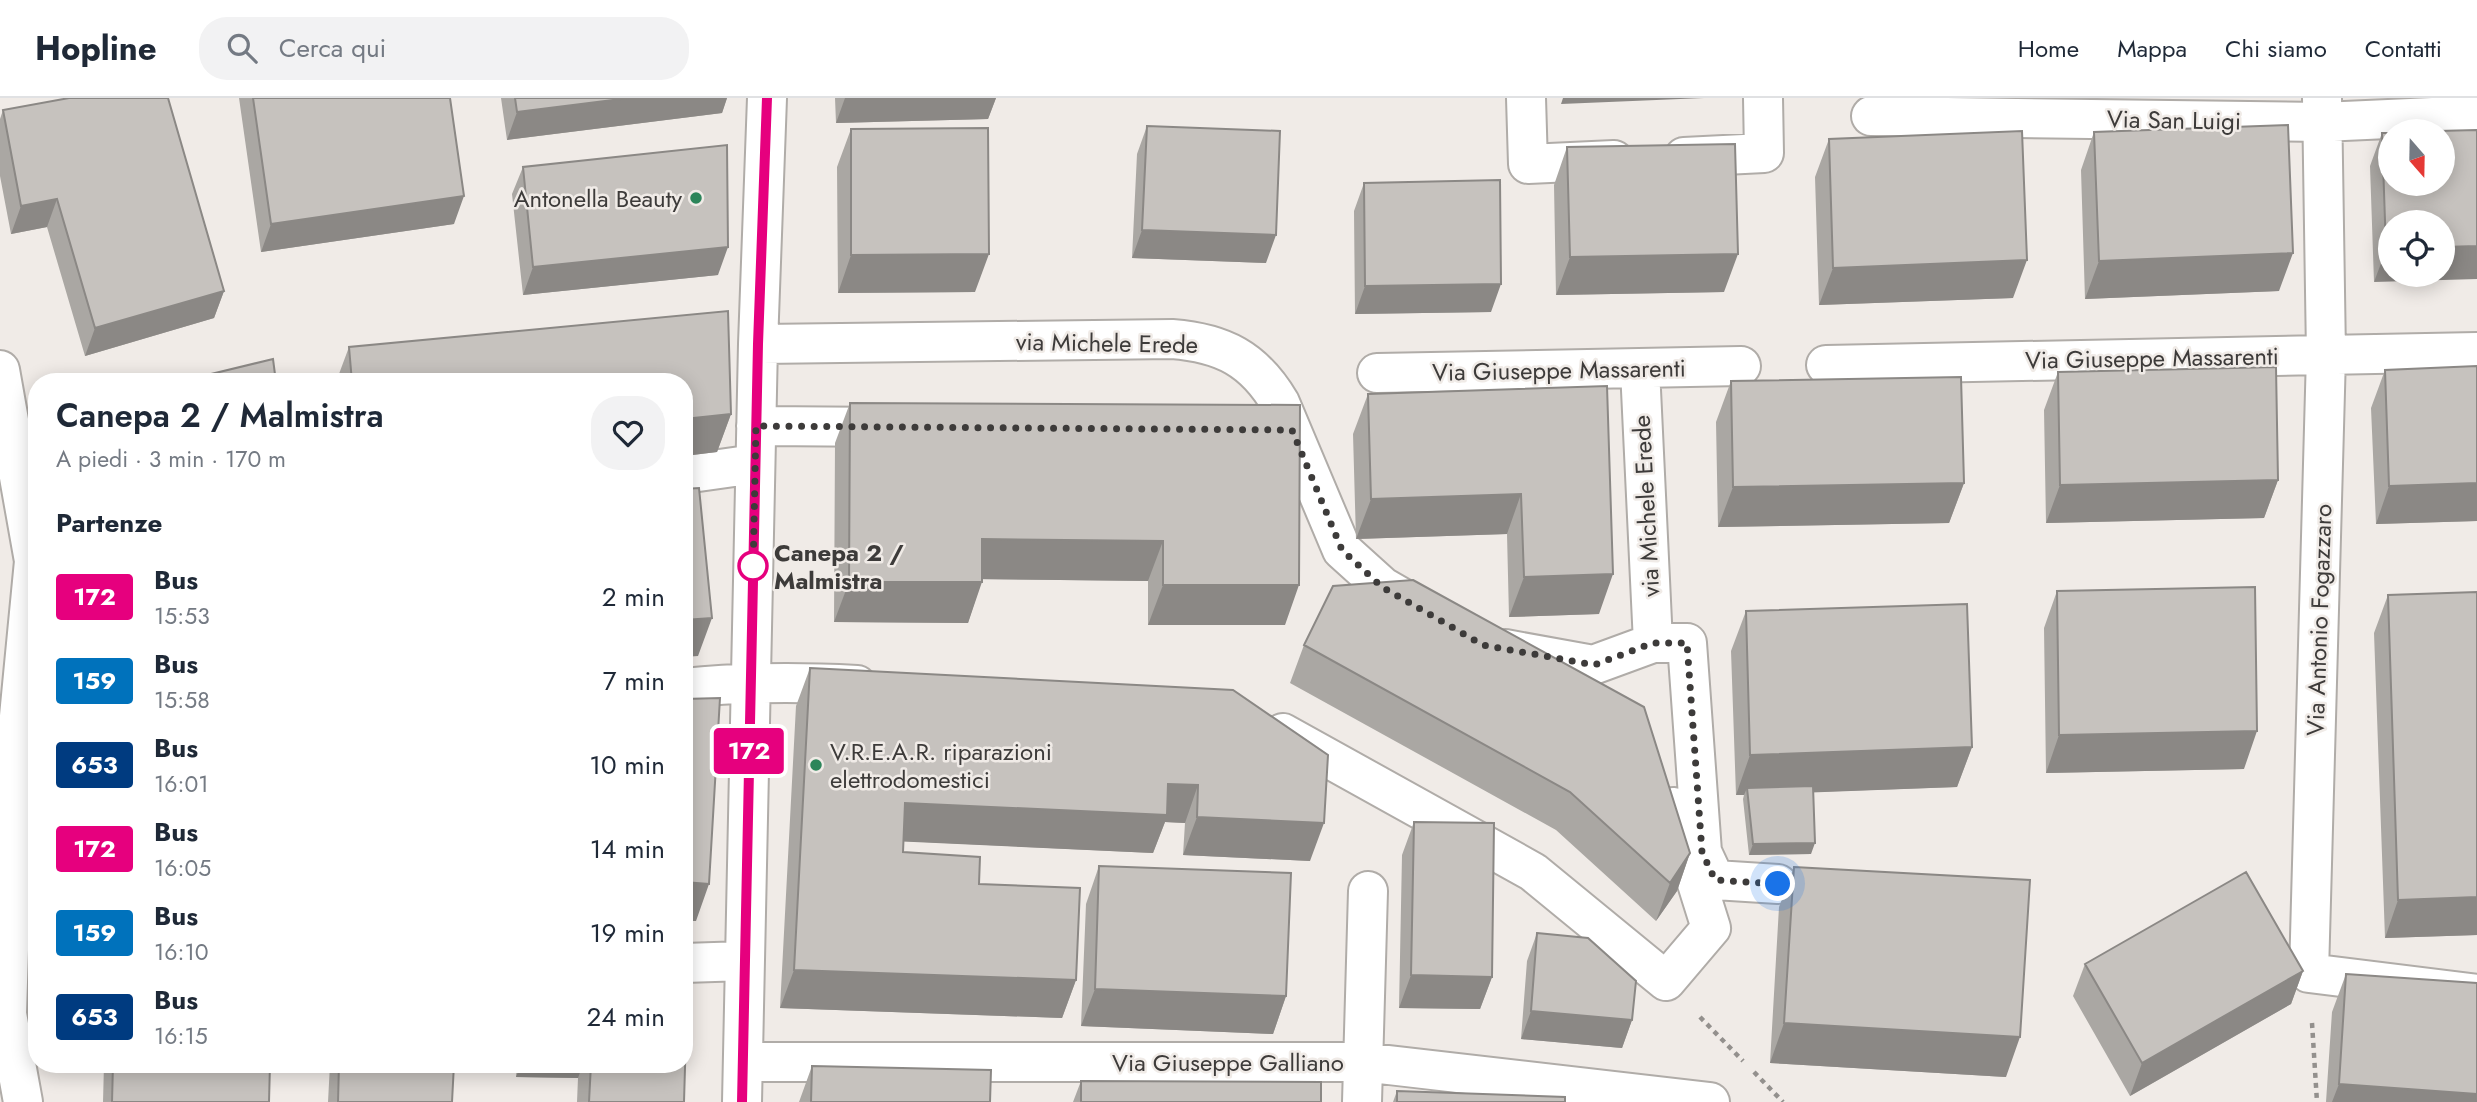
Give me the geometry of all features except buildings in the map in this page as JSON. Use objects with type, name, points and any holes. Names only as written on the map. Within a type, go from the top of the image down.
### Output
[{"type":"street","points":[[742,1102],[755,464],[767,98]]},
{"type":"street","points":[[1525,98],[1528,164],[1764,153],[1763,98]]},
{"type":"street","name":"Via San Luigi","points":[[1871,116],[2322,110],[2477,115]]},
{"type":"street","name":"Via Antonio Fogazzaro","points":[[2309,973],[2326,355],[2322,110]]},
{"type":"street","name":"via Michele Erede","points":[[758,344],[1146,339],[1203,343],[1243,359],[1264,377],[1280,403],[1342,550],[1382,587],[1483,645],[1594,665],[1653,643],[1687,643],[1702,852],[1715,880],[1778,884]]},
{"type":"street","name":"Via Giuseppe Massarenti","points":[[1826,365],[2477,352]]},
{"type":"street","name":"Via Giuseppe Massarenti","points":[[1377,373],[1741,366]]},
{"type":"street","name":"via Michele Erede","points":[[1640,369],[1653,643]]},
{"type":"street","points":[[0,370],[28,523]]},
{"type":"street","points":[[756,426],[935,428]]},
{"type":"street","points":[[1250,430],[1292,430]]},
{"type":"street","points":[[693,473],[755,464]]},
{"type":"street","name":"via Michele Erede","points":[[1556,658],[1607,695]]},
{"type":"street","points":[[693,687],[791,682],[889,686]]},
{"type":"street","points":[[23,1102],[22,1014],[28,713]]},
{"type":"street","points":[[1248,714],[1532,872],[1666,981],[1711,928],[1663,775]]},
{"type":"street","points":[[1362,1102],[1368,891]]},
{"type":"street","points":[[693,963],[745,961]]},
{"type":"street","points":[[2309,973],[2477,994]]},
{"type":"street","name":"Via Giuseppe Galliano","points":[[743,1062],[1363,1062],[1710,1102]]},
{"type":"path","points":[[2309,973],[2317,1102]]},
{"type":"path","points":[[1666,981],[1783,1102]]},
{"type":"bus line","name":"172","points":[[742,1102],[758,344],[767,98]]},
{"type":"place","name":"Antonella Beauty","points":[[696,198]]},
{"type":"place","name":"Canepa 2 / Malmistra","points":[[753,566]]},
{"type":"place","name":"V.R.E.A.R. riparazioni elettrodomestici","points":[[816,765]]},
{"type":"route","points":[[753,566],[753,574],[756,426],[1292,430],[1342,550],[1382,587],[1483,645],[1594,665],[1653,643],[1687,643],[1702,852],[1715,880],[1778,884]]}]
